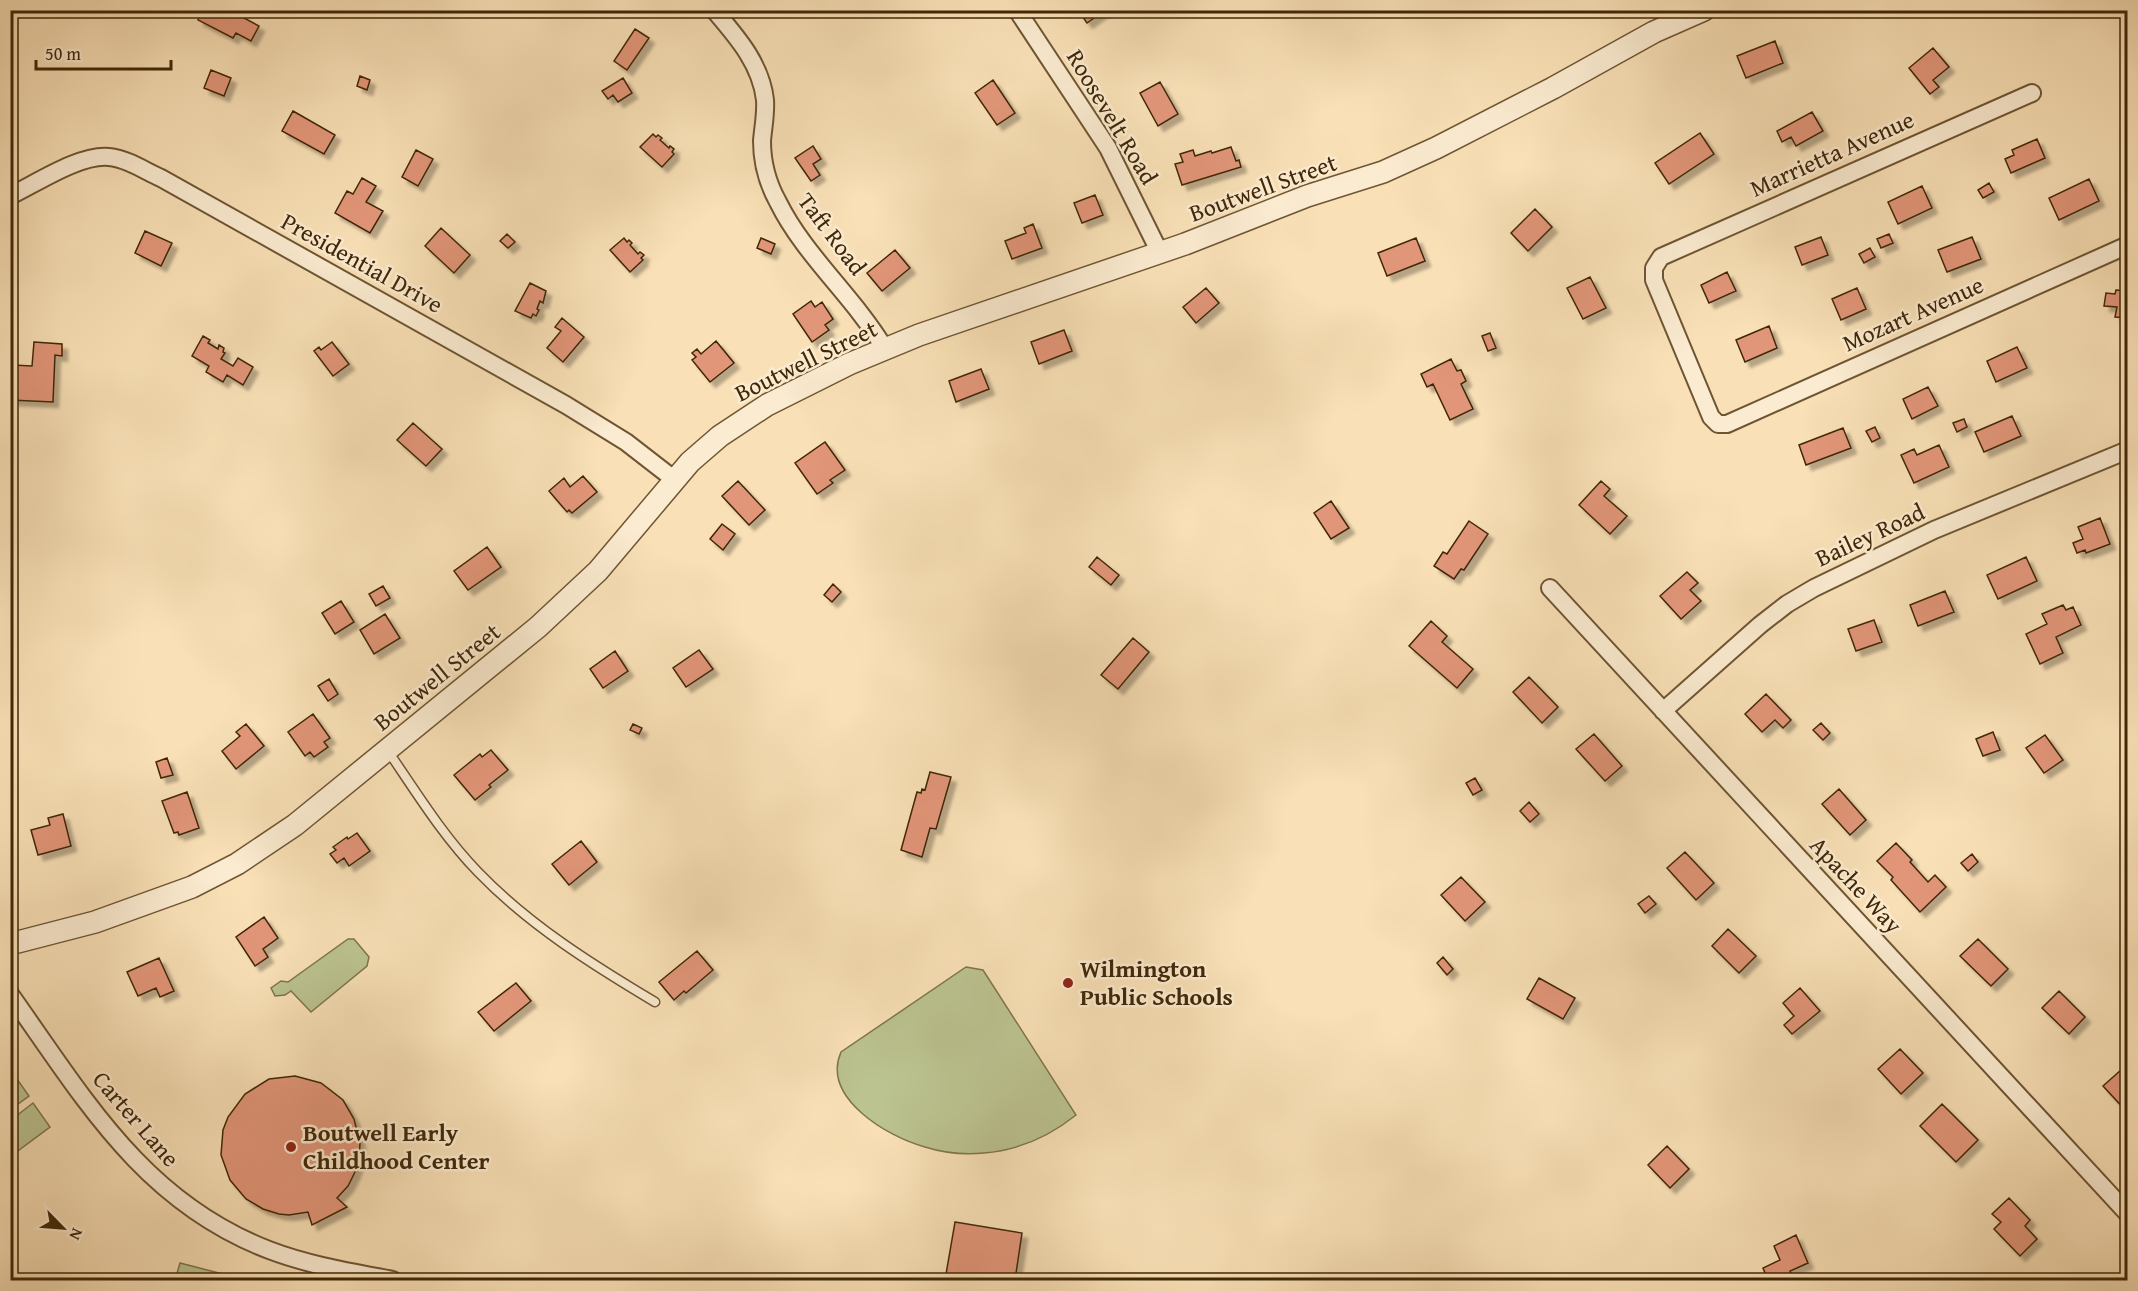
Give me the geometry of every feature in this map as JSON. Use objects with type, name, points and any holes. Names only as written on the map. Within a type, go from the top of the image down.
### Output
[{"type":"street","name":"Taft Road","points":[[714,10],[746,50],[760,80],[765,101],[763,152],[766,174],[777,201],[791,225],[852,301],[885,349]]},
{"type":"street","name":"Roosevelt Road","points":[[1017,10],[1115,159],[1159,251]]},
{"type":"street","name":"Boutwell Street","points":[[10,944],[131,910],[192,887],[258,851],[295,825],[573,596],[618,548],[704,448],[767,405],[800,387],[920,334],[1185,244],[1307,196],[1383,172],[1436,148],[1553,88],[1654,32],[1704,10]]},
{"type":"street","name":"Marrietta Avenue","points":[[1718,424],[1711,417],[1654,280],[1653,272],[1656,265],[1667,253],[2032,93]]},
{"type":"street","name":"Presidential Drive","points":[[10,196],[70,166],[94,158],[110,157],[131,164],[161,178],[566,405],[618,437],[675,480]]},
{"type":"street","name":"Mozart Avenue","points":[[1718,424],[1727,424],[2127,245]]},
{"type":"street","name":"Bailey Road","points":[[1663,711],[1760,625],[1787,604],[1814,588],[1934,530],[2127,450]]},
{"type":"street","name":"Apache Way","points":[[1550,588],[2127,1214]]},
{"type":"street","name":"Carter Lane","points":[[10,994],[110,1132],[149,1176],[180,1202],[216,1225],[269,1250],[298,1260],[393,1281]]},
{"type":"lane","points":[[387,750],[438,823],[478,872],[522,912],[586,961],[655,1002]]},
{"type":"green space","points":[[348,939],[354,939],[369,957],[367,966],[311,1012],[291,991],[285,995],[275,996],[271,988],[281,981],[288,982]]},
{"type":"green space","points":[[966,967],[983,970],[1076,1115],[1033,1141],[1009,1149],[969,1154],[925,1147],[877,1125],[849,1100],[840,1085],[837,1069],[841,1052]]},
{"type":"green space","points":[[12,1072],[29,1096],[11,1109],[10,1073]]},
{"type":"green space","points":[[33,1103],[50,1127],[11,1156],[11,1120]]},
{"type":"green space","points":[[180,1263],[246,1280],[175,1280]]},
{"type":"building","points":[[202,10],[229,10],[259,26],[251,41],[236,33],[233,38],[198,20]]},
{"type":"building","points":[[1078,10],[1105,10],[1087,23]]},
{"type":"building","points":[[635,29],[649,38],[627,70],[614,61]]},
{"type":"building","points":[[1775,41],[1783,63],[1746,78],[1737,56]]},
{"type":"building","points":[[1933,48],[1949,67],[1933,80],[1939,87],[1930,94],[1909,68]]},
{"type":"building","points":[[211,70],[231,78],[224,96],[204,88]]},
{"type":"building","points":[[360,76],[370,80],[367,90],[357,86]]},
{"type":"building","points":[[623,78],[632,93],[618,102],[613,95],[608,99],[602,91]]},
{"type":"building","points":[[993,80],[1015,113],[997,125],[975,93]]},
{"type":"building","points":[[1160,82],[1178,114],[1158,126],[1140,93]]},
{"type":"building","points":[[293,111],[335,135],[324,154],[282,131]]},
{"type":"building","points":[[1812,112],[1823,131],[1796,146],[1791,137],[1782,142],[1777,131]]},
{"type":"building","points":[[1700,133],[1714,154],[1669,184],[1655,163]]},
{"type":"building","points":[[653,134],[662,138],[660,140],[669,148],[670,146],[674,149],[672,152],[674,154],[662,167],[640,147]]},
{"type":"building","points":[[2037,139],[2045,158],[2011,173],[2005,159],[2014,155],[2012,150]]},
{"type":"building","points":[[813,146],[821,159],[813,164],[820,175],[811,181],[795,158]]},
{"type":"building","points":[[1231,147],[1241,167],[1182,185],[1175,164],[1183,162],[1180,154],[1193,150],[1195,156]]},
{"type":"building","points":[[416,150],[433,159],[418,186],[402,177]]},
{"type":"building","points":[[362,178],[376,186],[366,202],[383,211],[370,233],[335,213],[347,191],[353,194]]},
{"type":"building","points":[[2089,179],[2099,201],[2059,220],[2049,198]]},
{"type":"building","points":[[1989,183],[1994,192],[1983,198],[1978,190]]},
{"type":"building","points":[[1922,186],[1932,208],[1898,224],[1888,202]]},
{"type":"building","points":[[1095,195],[1103,215],[1082,223],[1074,203]]},
{"type":"building","points":[[1535,209],[1552,227],[1528,251],[1511,233]]},
{"type":"building","points":[[1033,224],[1042,248],[1012,259],[1005,241],[1026,233],[1024,228]]},
{"type":"building","points":[[441,228],[470,255],[454,273],[425,246]]},
{"type":"building","points":[[145,231],[172,243],[161,266],[135,253]]},
{"type":"building","points":[[507,234],[515,242],[508,248],[500,241]]},
{"type":"building","points":[[1889,234],[1893,243],[1881,248],[1877,239]]},
{"type":"building","points":[[1821,237],[1828,255],[1802,265],[1795,247]]},
{"type":"building","points":[[1972,237],[1981,259],[1947,272],[1938,250]]},
{"type":"building","points":[[624,238],[627,242],[629,240],[632,243],[630,245],[638,254],[640,252],[644,255],[641,258],[643,260],[630,272],[610,250]]},
{"type":"building","points":[[761,238],[775,244],[771,254],[757,248]]},
{"type":"building","points":[[1416,238],[1425,261],[1387,276],[1378,253]]},
{"type":"building","points":[[1870,248],[1875,257],[1864,263],[1859,254]]},
{"type":"building","points":[[895,250],[910,268],[882,291],[867,273]]},
{"type":"building","points":[[1727,272],[1736,291],[1709,303],[1701,285]]},
{"type":"building","points":[[1590,277],[1606,308],[1583,319],[1567,288]]},
{"type":"building","points":[[530,283],[546,291],[543,303],[540,301],[536,316],[533,314],[531,318],[515,311]]},
{"type":"building","points":[[1206,288],[1219,303],[1196,323],[1183,307]]},
{"type":"building","points":[[1857,288],[1866,309],[1841,320],[1832,299]]},
{"type":"building","points":[[2116,290],[2128,291],[2128,318],[2115,317],[2117,307],[2104,306],[2106,293],[2115,294]]},
{"type":"building","points":[[811,301],[815,307],[822,302],[833,319],[825,325],[829,330],[812,342],[793,314]]},
{"type":"building","points":[[562,318],[584,337],[563,362],[547,348],[561,331],[555,327]]},
{"type":"building","points":[[1769,326],[1777,348],[1745,362],[1736,340]]},
{"type":"building","points":[[1064,330],[1072,351],[1039,364],[1031,342]]},
{"type":"building","points":[[1490,333],[1496,348],[1488,351],[1482,336]]},
{"type":"building","points":[[203,336],[210,340],[208,343],[218,349],[219,345],[224,348],[225,353],[221,359],[233,366],[238,358],[253,367],[243,385],[227,375],[223,382],[206,372],[209,366],[192,356]]},
{"type":"building","points":[[716,341],[734,363],[710,382],[692,360],[696,357],[692,353],[697,349],[701,354]]},
{"type":"building","points":[[34,342],[62,344],[62,356],[55,355],[53,402],[10,400],[10,367],[13,365],[32,366]]},
{"type":"building","points":[[332,342],[349,364],[333,376],[314,351],[319,347],[321,350]]},
{"type":"building","points":[[2017,347],[2027,368],[1996,382],[1987,361]]},
{"type":"building","points":[[1451,359],[1457,371],[1461,370],[1466,381],[1461,384],[1473,409],[1450,420],[1433,384],[1427,387],[1421,374]]},
{"type":"building","points":[[981,369],[989,389],[956,402],[949,381]]},
{"type":"building","points":[[1928,387],[1938,406],[1912,419],[1903,399]]},
{"type":"building","points":[[2012,416],[2021,436],[1984,452],[1975,432]]},
{"type":"building","points":[[1964,419],[1967,427],[1957,432],[1953,423]]},
{"type":"building","points":[[413,423],[442,449],[426,466],[397,440]]},
{"type":"building","points":[[1875,427],[1880,438],[1872,442],[1866,431]]},
{"type":"building","points":[[1843,428],[1851,448],[1806,465],[1799,445]]},
{"type":"building","points":[[825,442],[845,470],[830,480],[833,483],[817,494],[795,463]]},
{"type":"building","points":[[1939,445],[1949,467],[1914,483],[1901,455],[1914,449],[1917,455]]},
{"type":"building","points":[[583,476],[597,492],[572,513],[569,510],[567,512],[549,491],[564,478],[570,487]]},
{"type":"building","points":[[738,481],[765,510],[749,525],[722,496]]},
{"type":"building","points":[[1601,481],[1610,489],[1604,496],[1627,516],[1610,534],[1579,505]]},
{"type":"building","points":[[1331,501],[1349,528],[1331,539],[1314,513]]},
{"type":"building","points":[[2100,518],[2110,544],[2086,553],[2085,550],[2077,553],[2073,543],[2083,539],[2078,527]]},
{"type":"building","points":[[1469,521],[1488,534],[1464,570],[1461,569],[1454,579],[1434,566],[1443,552],[1447,554]]},
{"type":"building","points":[[722,524],[735,534],[723,550],[710,539]]},
{"type":"building","points":[[487,547],[501,567],[468,590],[454,571]]},
{"type":"building","points":[[1097,557],[1119,575],[1111,585],[1089,567]]},
{"type":"building","points":[[2026,557],[2037,581],[1998,599],[1987,575]]},
{"type":"building","points":[[1687,572],[1698,583],[1690,590],[1701,601],[1681,619],[1660,596]]},
{"type":"building","points":[[833,584],[841,592],[832,602],[824,595]]},
{"type":"building","points":[[383,586],[390,598],[376,606],[369,594]]},
{"type":"building","points":[[1945,591],[1954,612],[1918,626],[1910,605]]},
{"type":"building","points":[[341,601],[354,622],[335,634],[322,613]]},
{"type":"building","points":[[2063,605],[2066,610],[2073,607],[2081,625],[2056,637],[2063,653],[2040,664],[2026,634],[2047,624],[2042,614]]},
{"type":"building","points":[[385,614],[400,638],[374,654],[360,630]]},
{"type":"building","points":[[1874,620],[1882,642],[1856,651],[1848,629]]},
{"type":"building","points":[[1431,621],[1447,636],[1442,642],[1473,669],[1457,688],[1409,646]]},
{"type":"building","points":[[1133,638],[1149,652],[1118,689],[1101,675]]},
{"type":"building","points":[[699,650],[713,669],[686,687],[673,668]]},
{"type":"building","points":[[615,651],[628,671],[603,688],[590,669]]},
{"type":"building","points":[[1529,677],[1558,707],[1542,723],[1513,692]]},
{"type":"building","points":[[329,679],[338,694],[328,701],[318,686]]},
{"type":"building","points":[[1766,694],[1791,720],[1783,728],[1775,720],[1762,732],[1745,714]]},
{"type":"building","points":[[313,714],[330,738],[324,742],[328,747],[314,757],[310,752],[305,756],[288,732]]},
{"type":"building","points":[[1821,723],[1830,733],[1823,740],[1813,730]]},
{"type":"building","points":[[246,724],[264,746],[236,769],[222,751],[240,736],[236,732]]},
{"type":"building","points":[[633,724],[642,728],[639,734],[630,730]]},
{"type":"building","points":[[1993,732],[2000,750],[1983,756],[1976,739]]},
{"type":"building","points":[[1594,734],[1622,766],[1605,781],[1576,749]]},
{"type":"building","points":[[2045,735],[2063,760],[2044,773],[2026,748]]},
{"type":"building","points":[[491,750],[508,770],[475,800],[454,775],[480,754],[482,757]]},
{"type":"building","points":[[167,758],[173,775],[161,778],[156,762]]},
{"type":"building","points":[[930,772],[951,777],[936,829],[930,828],[922,857],[901,850],[917,792],[921,793],[922,789],[925,790]]},
{"type":"building","points":[[1475,778],[1482,790],[1473,795],[1466,783]]},
{"type":"building","points":[[1839,789],[1866,820],[1850,835],[1822,804]]},
{"type":"building","points":[[187,792],[199,828],[179,835],[178,832],[174,833],[162,801]]},
{"type":"building","points":[[1529,802],[1539,814],[1530,822],[1520,811]]},
{"type":"building","points":[[63,814],[71,846],[38,855],[31,830],[50,825],[48,818]]},
{"type":"building","points":[[357,833],[370,851],[349,866],[344,858],[337,863],[330,854],[336,850],[333,847]]},
{"type":"building","points":[[581,841],[597,862],[569,885],[552,864]]},
{"type":"building","points":[[1896,843],[1928,882],[1935,875],[1946,887],[1920,912],[1891,880],[1893,877],[1877,861]]},
{"type":"building","points":[[1685,852],[1714,883],[1696,900],[1667,868]]},
{"type":"building","points":[[1972,854],[1978,862],[1968,871],[1961,863]]},
{"type":"building","points":[[1461,877],[1485,902],[1465,921],[1441,895]]},
{"type":"building","points":[[1649,896],[1656,904],[1645,913],[1638,904]]},
{"type":"building","points":[[264,917],[278,938],[263,949],[268,957],[255,966],[236,937]]},
{"type":"building","points":[[1728,929],[1756,956],[1739,973],[1712,946]]},
{"type":"building","points":[[1978,939],[2008,969],[1991,986],[1960,956]]},
{"type":"building","points":[[697,951],[713,970],[674,1000],[659,982]]},
{"type":"building","points":[[1443,957],[1453,969],[1447,975],[1437,963]]},
{"type":"building","points":[[159,958],[174,991],[160,997],[156,988],[138,996],[127,972]]},
{"type":"building","points":[[1539,978],[1575,998],[1563,1019],[1527,999]]},
{"type":"building","points":[[516,983],[531,1001],[494,1031],[478,1012]]},
{"type":"building","points":[[1800,988],[1820,1011],[1792,1034],[1784,1025],[1794,1016],[1783,1003]]},
{"type":"building","points":[[2059,991],[2085,1017],[2069,1034],[2042,1008]]},
{"type":"building","points":[[1900,1049],[1923,1073],[1901,1094],[1878,1069]]},
{"type":"building","points":[[2121,1070],[2128,1077],[2128,1113],[2103,1086]]},
{"type":"building","name":"Boutwell Early Childhood Center","points":[[295,1076],[321,1083],[343,1100],[354,1119],[360,1143],[355,1172],[348,1186],[337,1198],[347,1207],[312,1225],[308,1212],[279,1214],[263,1209],[246,1199],[230,1180],[221,1155],[223,1130],[228,1117],[245,1094],[269,1079]]},
{"type":"building","points":[[1942,1104],[1978,1140],[1956,1162],[1920,1126]]},
{"type":"building","points":[[1667,1146],[1689,1169],[1670,1188],[1648,1165]]},
{"type":"building","points":[[2009,1198],[2030,1220],[2025,1226],[2037,1239],[2020,1256],[1994,1229],[2001,1222],[1992,1214]]},
{"type":"building","points":[[955,1222],[1022,1233],[1015,1280],[945,1280]]},
{"type":"building","points":[[1796,1235],[1808,1263],[1790,1271],[1794,1279],[1768,1280],[1763,1268],[1780,1260],[1774,1246]]},
{"type":"place","name":"Wilmington Public Schools","points":[[1068,983]]},
{"type":"place","name":"Boutwell Early Childhood Center","points":[[291,1147]]}]
